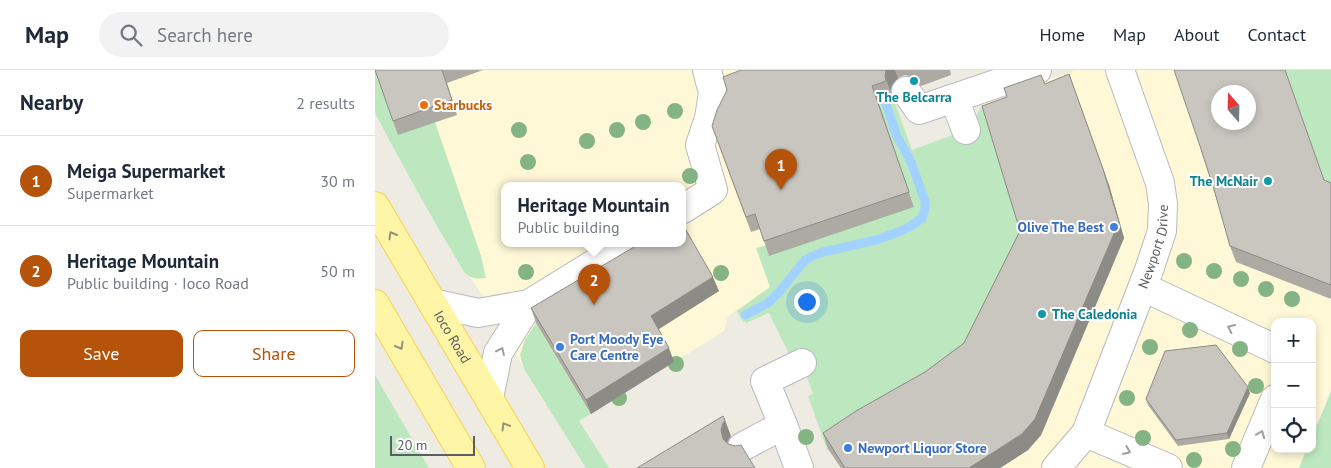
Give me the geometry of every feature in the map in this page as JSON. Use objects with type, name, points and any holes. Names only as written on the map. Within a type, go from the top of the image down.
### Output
[{"type":"main road","name":"Ioco Road","points":[[375,206],[530,468]]},
{"type":"main road","points":[[375,304],[471,468]]},
{"type":"street","points":[[686,207],[713,190],[700,145],[709,118],[713,93],[707,70]]},
{"type":"street","points":[[906,91],[919,110],[1037,70]]},
{"type":"street","name":"Newport Drive","points":[[1057,468],[1086,433],[1143,287],[1162,231],[1163,204],[1160,183],[1120,70]]},
{"type":"street","points":[[954,98],[966,130]]},
{"type":"street","points":[[432,303],[478,313],[529,304],[621,247]]},
{"type":"street","points":[[1143,287],[1271,347]]},
{"type":"street","points":[[489,398],[498,353],[529,304]]},
{"type":"street","points":[[799,468],[765,381],[802,363]]},
{"type":"street","points":[[1246,468],[1271,408]]},
{"type":"street","points":[[742,447],[783,425]]},
{"type":"street","points":[[1086,433],[1168,468]]},
{"type":"shaded area","points":[[375,70],[868,70],[914,207],[769,256],[757,248],[770,287],[728,316],[724,331],[579,421],[545,404],[518,358],[514,349],[516,343],[471,278],[464,272],[375,113]]},
{"type":"shaded area","points":[[1076,70],[1174,70],[1211,124],[1211,130],[1215,130],[1331,299],[1331,390],[1316,427],[1316,318],[1271,318],[1271,453],[1305,453],[1299,468],[1000,468],[1028,450],[1041,436],[1124,238],[981,103]]},
{"type":"green space","points":[[375,70],[435,122],[481,256],[486,278],[474,278],[464,272],[418,193],[375,113]]},
{"type":"green space","points":[[1285,70],[1331,70],[1331,197],[1330,196]]},
{"type":"green space","points":[[887,81],[912,150],[977,126],[976,116],[982,106],[1026,247],[970,359],[930,388],[827,450],[808,396],[813,394],[798,352],[789,354],[769,313],[746,323],[745,321],[743,322],[737,311],[770,287],[756,248],[914,207],[872,85]]},
{"type":"green space","points":[[536,323],[591,414],[579,421],[609,468],[586,468],[524,369],[520,355],[525,340]]},
{"type":"green space","points":[[375,375],[429,468],[375,468]]},
{"type":"green space","points":[[1331,392],[1331,468],[1299,468],[1305,453],[1316,453],[1316,428]]},
{"type":"building","points":[[375,70],[442,70],[452,100],[393,121]]},
{"type":"building","points":[[741,70],[886,70],[886,81],[872,86],[909,192],[764,241],[755,214],[746,217],[712,126],[717,110],[727,90],[723,77]]},
{"type":"building","name":"The McNair","points":[[1174,70],[1285,70],[1324,180],[1331,183],[1331,285],[1230,246],[1215,193]]},
{"type":"building","name":"The Caledonia","points":[[1069,74],[1103,169],[1119,222],[1035,419],[1022,434],[969,468],[845,468],[823,433],[856,411],[925,372],[964,343],[1020,231],[982,106],[1007,97],[1004,88],[1041,75],[1045,84]]},
{"type":"building","points":[[686,230],[713,277],[651,316],[669,348],[586,400],[531,308],[634,247],[686,247]]},
{"type":"building","points":[[1216,345],[1248,387],[1227,433],[1176,440],[1146,399],[1165,351]]},
{"type":"building","points":[[723,416],[725,420],[721,430],[723,439],[728,444],[741,445],[755,468],[637,468]]},
{"type":"waterway","points":[[745,315],[768,303],[805,260],[819,253],[876,240],[901,231],[922,218],[925,201],[911,162],[896,134],[875,70]]},
{"type":"place","name":"The Belcarra","points":[[914,81]]},
{"type":"place","name":"Starbucks","points":[[424,105]]},
{"type":"place","name":"The McNair","points":[[1268,181]]},
{"type":"place","name":"Meiga Supermarket","points":[[781,190]]},
{"type":"place","name":"Olive The Best","points":[[1114,227]]},
{"type":"place","name":"Heritage Mountain","points":[[594,305]]},
{"type":"place","name":"The Caledonia","points":[[1042,314]]},
{"type":"place","name":"Port Moody Eye Care Centre","points":[[560,347]]},
{"type":"place","name":"Newport Liquor Store","points":[[848,448]]}]
